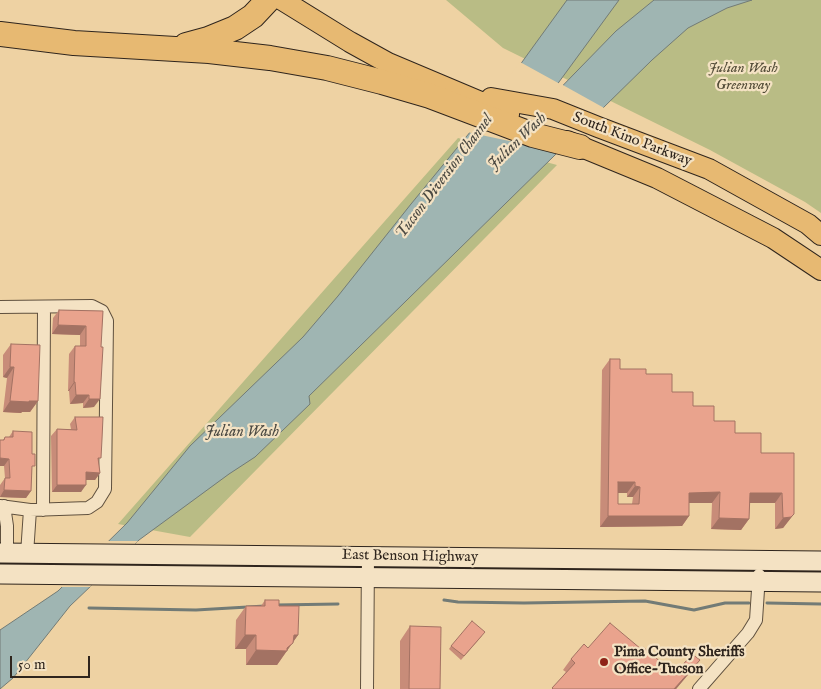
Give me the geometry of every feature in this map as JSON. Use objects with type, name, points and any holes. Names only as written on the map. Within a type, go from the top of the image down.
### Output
[{"type":"highway","points":[[170,49],[208,39],[235,28],[253,16],[268,0]]},
{"type":"highway","points":[[0,34],[74,43],[208,51],[270,58],[326,68],[409,90],[480,104],[533,135],[580,147]]},
{"type":"main road","name":"South Kino Parkway","points":[[282,0],[388,63],[480,104],[553,109],[709,169],[808,224],[821,235]]},
{"type":"main road","name":"South Kino Parkway","points":[[300,0],[357,38],[480,104]]},
{"type":"main road","name":"South Kino Parkway","points":[[580,147],[666,183],[773,238],[821,270]]},
{"type":"main road","name":"East Benson Highway","points":[[4,553],[821,561]]},
{"type":"main road","name":"East Benson Highway","points":[[0,574],[821,582]]},
{"type":"street","points":[[0,307],[92,306],[102,311],[108,321],[105,490],[97,502],[88,508],[30,510],[2,506],[7,526],[4,553]]},
{"type":"street","points":[[43,510],[44,307]]},
{"type":"street","points":[[27,554],[30,510]]},
{"type":"street","points":[[367,689],[368,556]]},
{"type":"street","points":[[699,689],[748,633],[756,620],[760,560]]},
{"type":"green space","name":"Julian Wash Greenway","points":[[446,0],[821,0],[821,213],[805,202],[710,150],[503,48]]},
{"type":"green space","points":[[458,138],[557,165],[190,537],[118,524]]},
{"type":"water","name":"Julian Wash","points":[[567,0],[619,0],[537,112],[616,31],[654,0],[752,0],[727,8],[688,28],[652,60],[309,396],[310,404],[255,457],[139,540],[70,606],[13,678],[0,689],[0,630],[58,591],[127,523],[190,446],[303,337],[480,120]]},
{"type":"pier","points":[[520,62],[560,84],[557,89],[561,84],[606,109],[561,152],[467,132]]},
{"type":"pier","points":[[105,541],[138,541],[90,587],[59,587]]},
{"type":"building","points":[[59,310],[103,311],[100,399],[89,399],[89,395],[76,395],[74,382],[75,346],[86,346],[86,326],[58,325]]},
{"type":"building","points":[[11,344],[40,345],[38,401],[10,401],[14,367],[10,367]]},
{"type":"building","points":[[610,359],[620,359],[620,369],[646,369],[646,374],[672,374],[672,392],[693,392],[693,406],[714,406],[714,421],[735,421],[735,433],[761,433],[761,453],[794,453],[794,514],[791,517],[783,518],[782,493],[750,493],[749,519],[719,518],[720,492],[689,493],[689,516],[608,516]],"holes":[[[618,482],[635,482],[635,486],[640,487],[639,504],[618,504]]]},
{"type":"building","points":[[75,417],[103,417],[101,458],[98,458],[100,473],[86,472],[86,485],[57,485],[57,429],[77,430]]},
{"type":"building","points":[[13,431],[32,432],[32,454],[35,454],[35,466],[32,466],[31,491],[4,490],[5,478],[10,478],[9,459],[0,458],[0,440],[4,440],[5,437],[13,437]]},
{"type":"building","points":[[265,600],[279,600],[279,606],[299,606],[298,635],[294,635],[293,643],[287,648],[287,651],[256,650],[256,635],[245,635],[246,606],[265,606]]},
{"type":"building","points":[[472,621],[485,632],[464,656],[451,646]]},
{"type":"building","points":[[610,623],[675,674],[692,654],[700,660],[674,689],[553,689],[575,663],[571,659],[584,644],[588,648]]},
{"type":"building","points":[[410,626],[441,627],[440,689],[409,689]]},
{"type":"waterway","points":[[444,600],[524,603],[645,601],[694,610],[725,603],[749,603]]},
{"type":"waterway","points":[[767,603],[821,604]]},
{"type":"waterway","points":[[276,605],[338,604]]},
{"type":"waterway","points":[[89,608],[196,610],[265,606]]},
{"type":"place","name":"Pima County Sheriffs Office-Tucson","points":[[604,662]]},
{"type":"water label","name":"Tucson Diversion Channel","points":[[445,177]]}]
